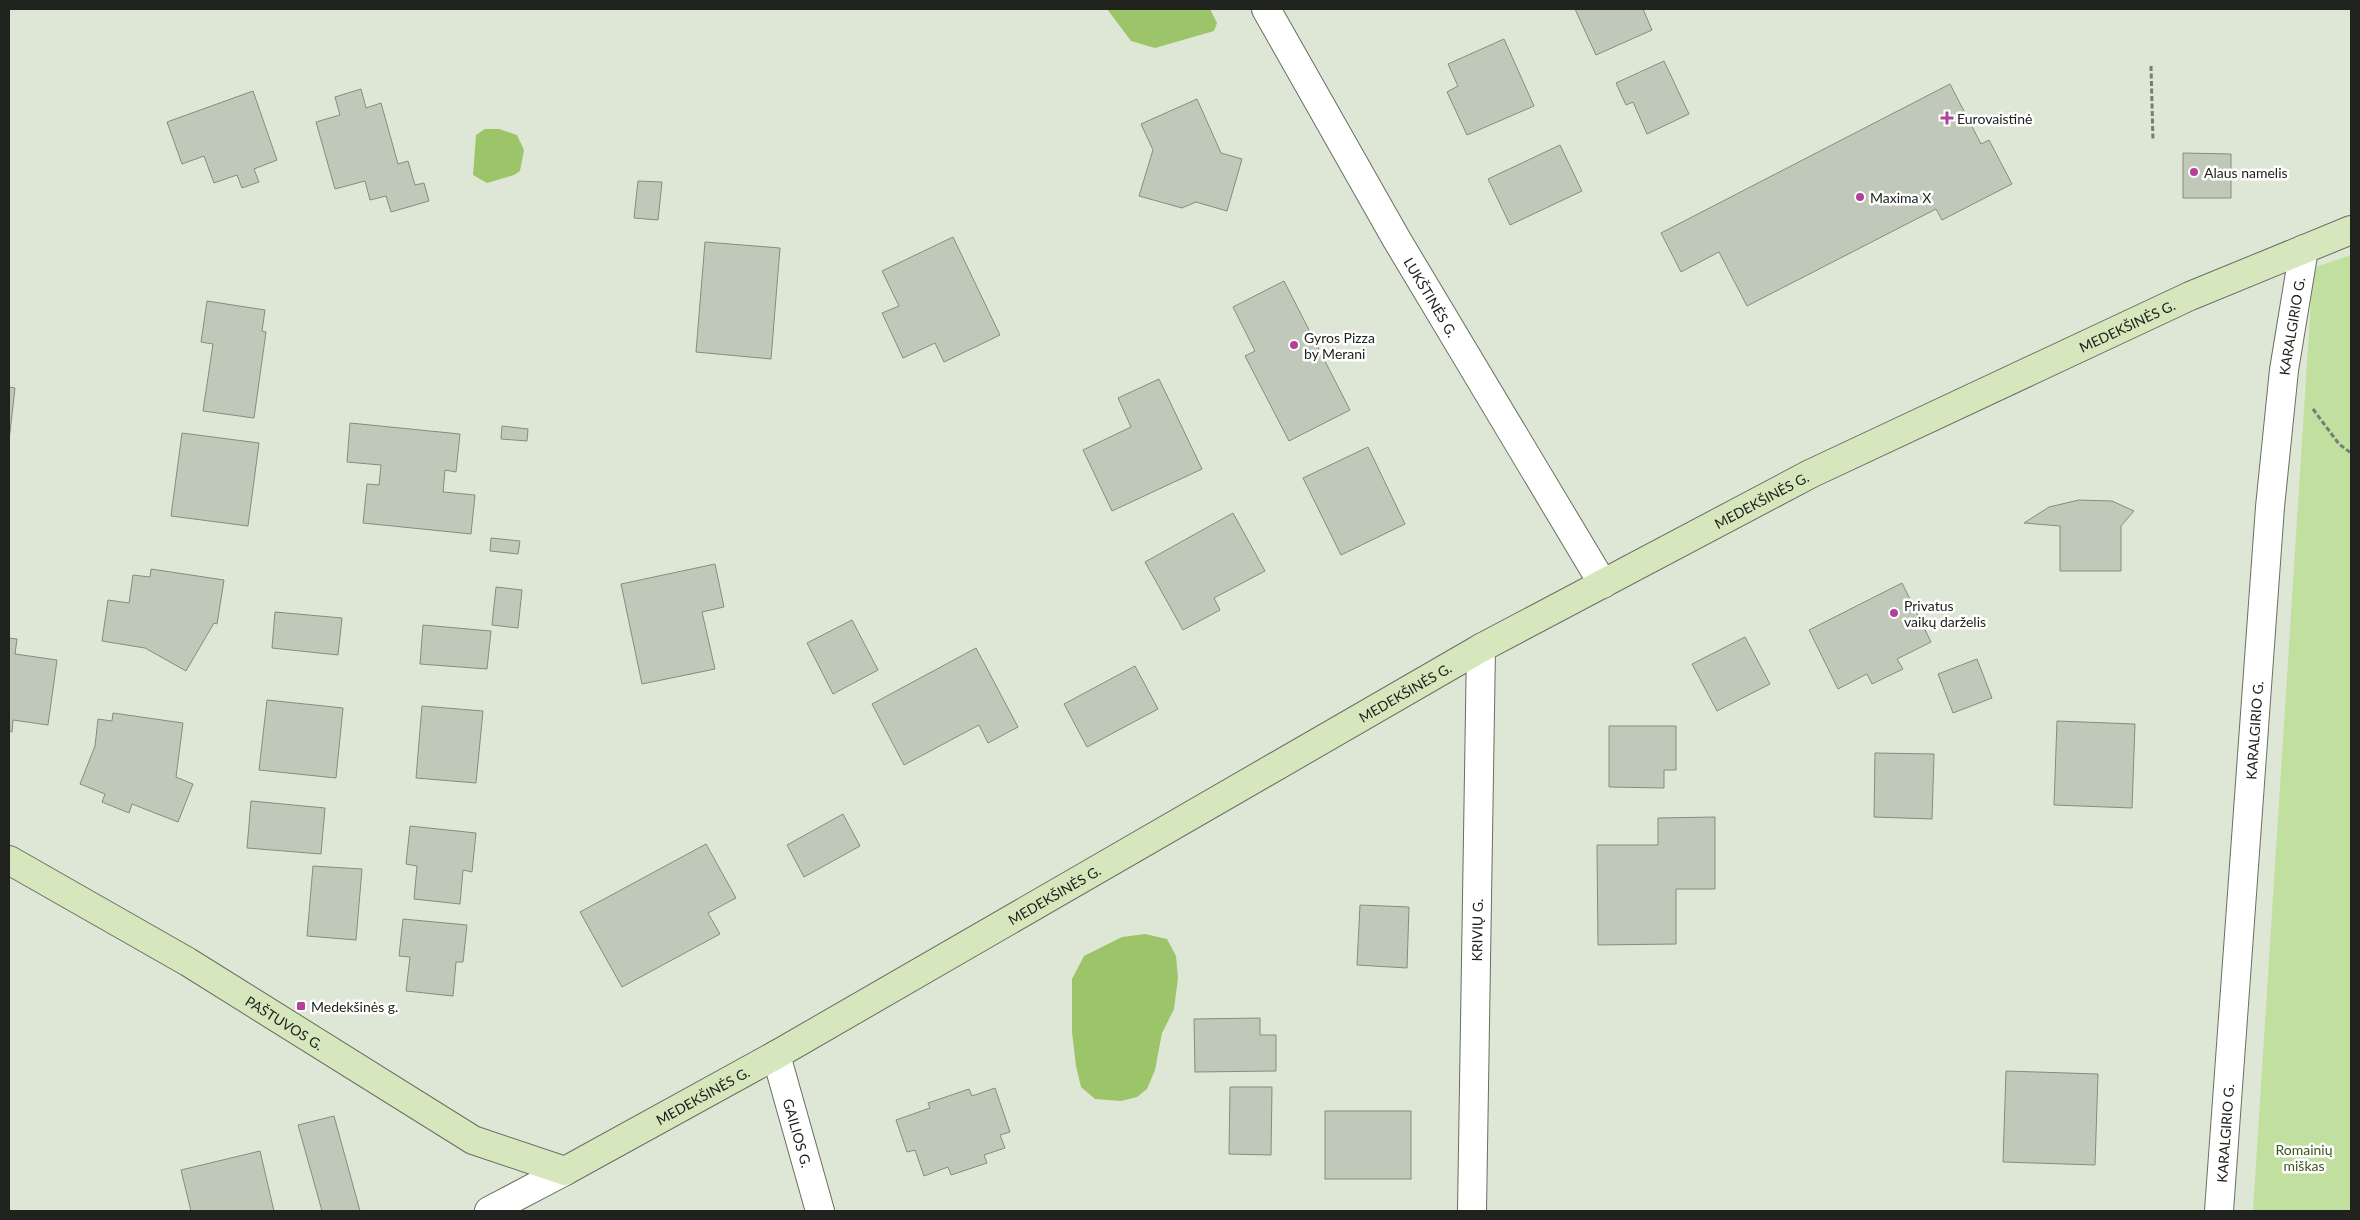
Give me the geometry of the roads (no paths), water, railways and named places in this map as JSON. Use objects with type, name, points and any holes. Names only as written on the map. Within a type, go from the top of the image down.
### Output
[{"type":"street","name":"LUKŠTINĖS G.","points":[[1266,9],[1397,240],[1603,584]]},
{"type":"street","name":"MEDEKŠINĖS G.","points":[[489,1211],[776,1055],[1481,648],[1810,474],[2148,316],[2351,230]]},
{"type":"street","name":"KARALGIRIO G.","points":[[2218,1211],[2270,506],[2284,370],[2304,249]]},
{"type":"street","name":"KRIVIŲ G.","points":[[1472,1211],[1481,648]]},
{"type":"street","name":"PAŠTUVOS G.","points":[[9,860],[188,962],[474,1140],[565,1171]]},
{"type":"street","name":"GAILIOS G.","points":[[776,1055],[820,1211]]},
{"type":"place","name":"Eurovaistinė","points":[[1947,118]]},
{"type":"place","name":"Alaus namelis","points":[[2194,172]]},
{"type":"place","name":"Maxima X","points":[[1860,197]]},
{"type":"place","name":"Gyros Pizza by Merani","points":[[1294,345]]},
{"type":"place","name":"Privatus vaikų darželis","points":[[1894,613]]},
{"type":"place","name":"Medekšinės g.","points":[[301,1006]]},
{"type":"park label","name":"Romainių miškas","points":[[2304,1158]]}]
